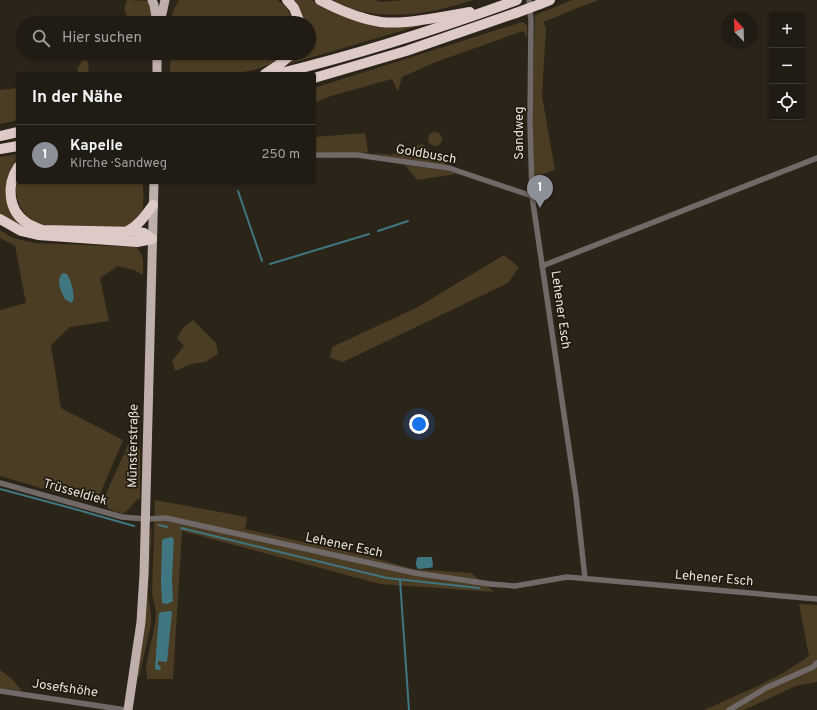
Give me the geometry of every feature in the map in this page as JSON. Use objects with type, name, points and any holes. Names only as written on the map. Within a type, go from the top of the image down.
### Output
[{"type":"highway","points":[[287,0],[294,8],[297,16]]},
{"type":"highway","points":[[320,0],[358,16],[382,22],[403,21],[498,7]]},
{"type":"highway","points":[[285,72],[356,54],[516,0]]},
{"type":"highway","points":[[316,77],[406,51],[550,0]]},
{"type":"highway","points":[[268,72],[285,60]]},
{"type":"highway","points":[[0,136],[16,132]]},
{"type":"highway","points":[[0,149],[16,146]]},
{"type":"highway","points":[[16,170],[10,184],[10,196],[14,209],[20,217],[28,223],[42,230],[144,233],[152,239]]},
{"type":"highway","points":[[126,232],[133,229],[142,221],[153,205]]},
{"type":"highway","points":[[0,219],[21,231],[38,235],[137,242],[152,239]]},
{"type":"main road","points":[[156,16],[153,0],[164,0],[161,16]]},
{"type":"main road","points":[[157,60],[157,72]]},
{"type":"main road","name":"Münsterstraße","points":[[127,710],[141,622],[146,519],[154,184]]},
{"type":"street","name":"Sandweg","points":[[529,0],[531,20],[530,122],[532,196],[542,266]]},
{"type":"street","name":"Goldbusch","points":[[316,155],[357,155],[449,168],[532,196]]},
{"type":"street","name":"Lehener Esch","points":[[585,578],[576,496],[542,266],[817,158]]},
{"type":"street","name":"Trüsseldiek","points":[[0,483],[97,511],[122,517],[146,519]]},
{"type":"street","name":"Lehener Esch","points":[[146,519],[166,518],[415,573],[490,584],[515,586],[567,577],[817,599]]},
{"type":"street","points":[[729,710],[766,688],[813,667],[817,663]]},
{"type":"street","name":"Josefshöhe","points":[[0,691],[127,710]]},
{"type":"shaded area","points":[[127,0],[149,1],[151,16],[127,16],[125,6]]},
{"type":"shaded area","points":[[179,0],[277,0],[283,4],[291,16],[172,16]]},
{"type":"shaded area","points":[[293,0],[312,0],[341,14],[425,24],[316,56],[316,16],[301,16]]},
{"type":"shaded area","points":[[332,0],[375,0],[381,2],[404,0],[473,0],[438,10],[402,15],[384,15],[349,8]]},
{"type":"shaded area","points":[[572,0],[598,0],[543,22],[546,28],[542,96],[555,170],[535,177],[533,176],[532,109],[535,15]]},
{"type":"shaded area","points":[[522,22],[527,25],[527,38],[523,31],[436,62],[402,77],[398,92],[392,79],[331,96],[316,102],[316,87]]},
{"type":"shaded area","points":[[82,60],[88,60],[89,72],[78,72],[77,70]]},
{"type":"shaded area","points":[[170,60],[277,60],[261,68],[246,72],[170,72]]},
{"type":"shaded area","points":[[292,60],[303,60],[289,64]]},
{"type":"shaded area","points":[[16,88],[16,120],[0,124],[0,90]]},
{"type":"shaded area","points":[[432,132],[438,132],[442,136],[442,142],[438,146],[432,146],[428,142],[428,136]]},
{"type":"shaded area","points":[[365,133],[368,152],[316,152],[316,137]]},
{"type":"shaded area","points":[[422,144],[447,165],[374,154],[391,155]]},
{"type":"shaded area","points":[[16,154],[16,161],[10,170],[7,179],[7,195],[13,210],[29,231],[0,216],[0,157]]},
{"type":"shaded area","points":[[405,165],[449,171],[457,174],[417,180]]},
{"type":"shaded area","points":[[143,184],[143,207],[137,220],[132,224],[119,229],[49,226],[37,223],[30,219],[20,207],[16,192],[16,185]]},
{"type":"shaded area","points":[[0,230],[13,238],[34,243],[136,247],[141,254],[143,275],[134,270],[118,266],[100,278],[109,321],[70,327],[51,345],[61,408],[123,440],[98,499],[88,502],[0,476],[0,310],[26,303],[15,246],[0,238]]},
{"type":"shaded area","points":[[504,255],[519,267],[508,283],[343,362],[330,358],[332,347],[416,308]]},
{"type":"shaded area","points":[[193,320],[216,343],[218,354],[205,362],[191,364],[175,371],[172,361],[184,346],[177,338],[183,328]]},
{"type":"shaded area","points":[[129,443],[140,449],[140,498],[126,512],[121,513],[108,508],[104,498]]},
{"type":"shaded area","points":[[155,500],[247,517],[245,529],[366,556],[414,569],[471,573],[494,592],[380,584],[182,531],[173,679],[147,679],[146,666],[155,624],[156,611],[152,594]]},
{"type":"shaded area","points":[[152,526],[148,592],[151,625],[139,677],[137,676],[144,625]]},
{"type":"shaded area","points":[[799,604],[817,605],[817,682],[796,686],[744,710],[704,710],[760,685],[785,672],[809,656]]},
{"type":"shaded area","points":[[0,670],[12,679],[22,691],[0,688]]},
{"type":"water","points":[[63,273],[67,274],[72,287],[73,301],[71,303],[65,299],[60,286],[59,279]]},
{"type":"water","points":[[171,537],[174,539],[172,579],[173,601],[167,604],[162,603],[162,541],[163,539]]},
{"type":"water","points":[[418,557],[432,557],[433,567],[418,569],[416,564]]},
{"type":"water","points":[[161,612],[172,612],[167,662],[158,661],[158,665],[161,666],[160,670],[156,670],[159,614]]},
{"type":"waterway","points":[[238,191],[262,261]]},
{"type":"waterway","points":[[378,231],[408,221]]},
{"type":"waterway","points":[[270,264],[369,234]]},
{"type":"waterway","points":[[0,489],[134,526]]},
{"type":"waterway","points":[[159,525],[167,527]]},
{"type":"waterway","points":[[181,528],[387,578],[479,588]]},
{"type":"waterway","points":[[400,580],[409,710]]},
{"type":"place","name":"Kapelle","points":[[540,208]]}]
